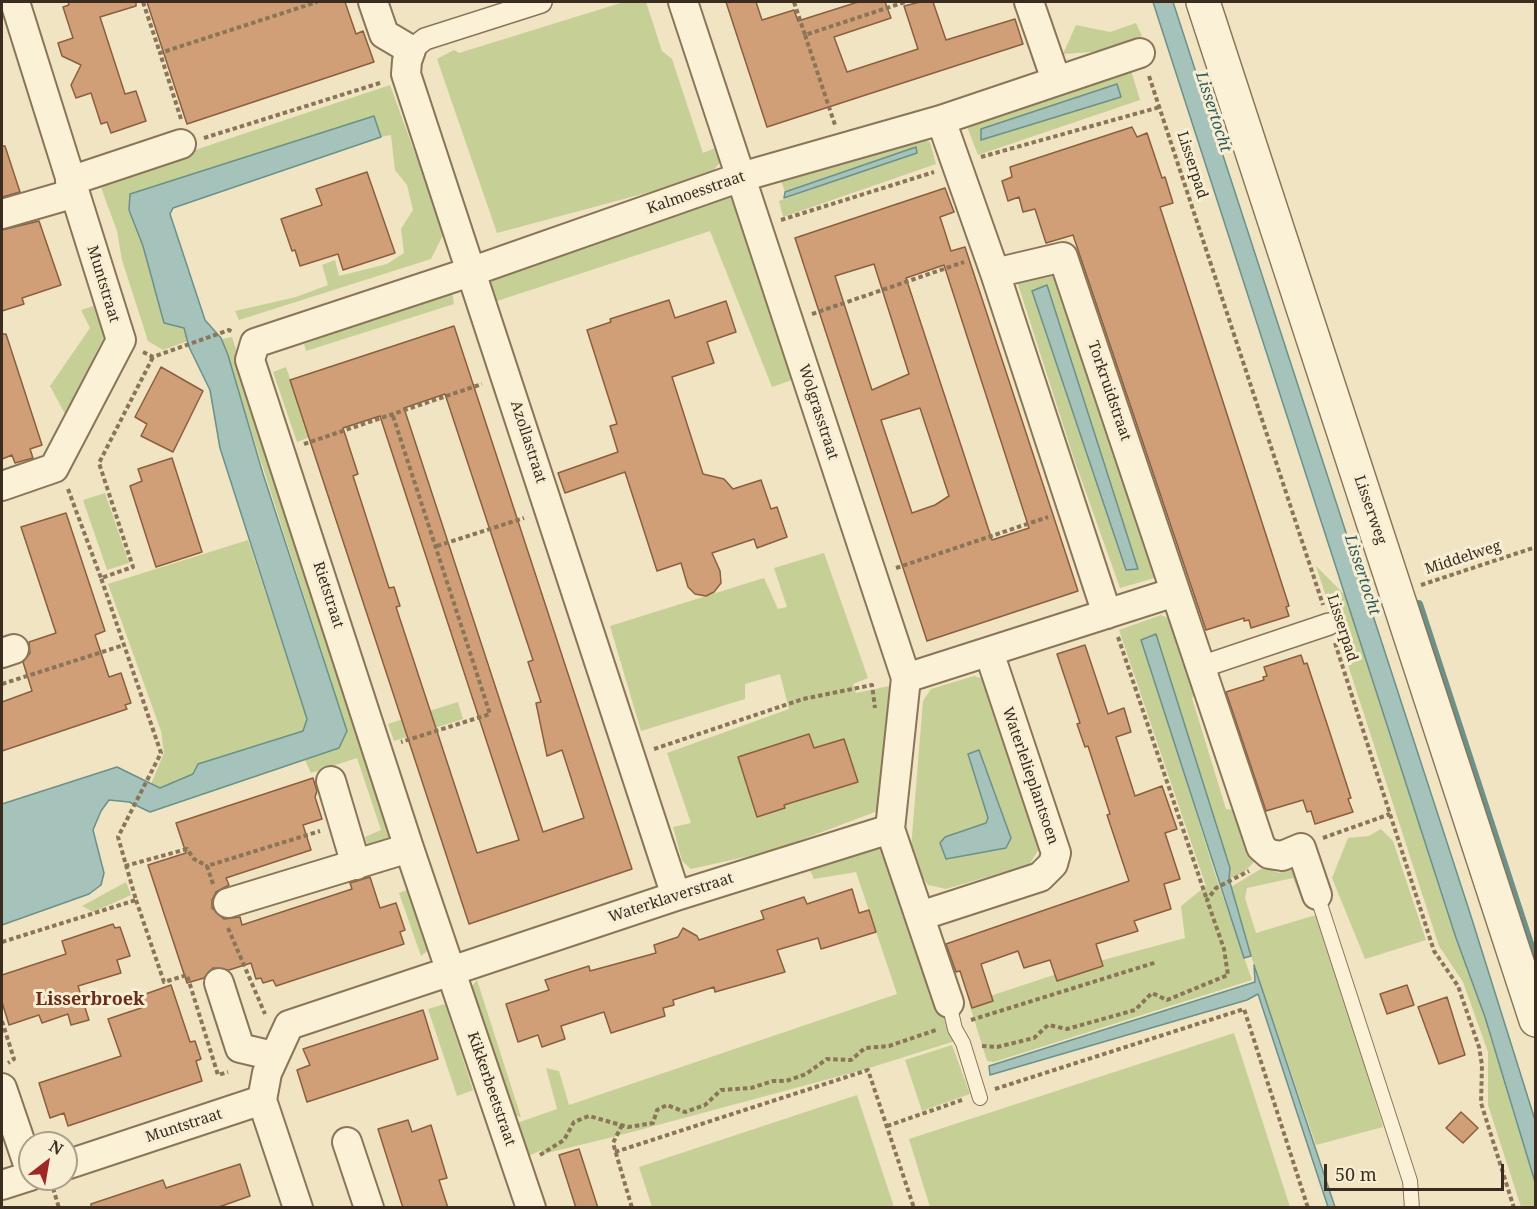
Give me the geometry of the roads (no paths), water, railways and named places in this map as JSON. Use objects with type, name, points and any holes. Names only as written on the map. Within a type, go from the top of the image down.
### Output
[{"type":"street","name":"Muntstraat","points":[[2,486],[54,468],[121,340],[15,2]]},
{"type":"street","points":[[373,2],[384,34],[409,62],[425,39],[541,2]]},
{"type":"street","name":"Wolgrasstraat","points":[[683,2],[906,678],[890,828]]},
{"type":"street","points":[[1029,2],[1056,80]]},
{"type":"street","name":"Lisserweg","points":[[1203,2],[1536,1020]]},
{"type":"street","name":"Kalmoesstraat","points":[[255,343],[472,271],[741,177],[941,120],[1140,53]]},
{"type":"street","name":"Azollastraat","points":[[409,62],[472,271],[676,896]]},
{"type":"street","points":[[941,120],[992,263],[1108,614]]},
{"type":"street","points":[[2,214],[185,143]]},
{"type":"street","name":"Torkruidstraat","points":[[992,263],[1063,256],[1261,847],[1269,854],[1282,856],[1301,848],[1317,895]]},
{"type":"street","name":"Rietstraat","points":[[255,343],[250,360],[409,848],[452,971]]},
{"type":"street","points":[[906,678],[1175,592]]},
{"type":"street","points":[[1201,667],[1329,624]]},
{"type":"street","name":"Waterlelieplantsoen","points":[[920,916],[1040,878],[1053,864],[1056,854],[988,652]]},
{"type":"street","points":[[331,781],[357,865]]},
{"type":"street","points":[[890,828],[952,1016]]},
{"type":"street","name":"Waterklaverstraat","points":[[452,971],[890,828]]},
{"type":"street","points":[[228,903],[409,848]]},
{"type":"street","points":[[298,1208],[262,1100],[270,1066],[289,1025],[452,971]]},
{"type":"street","name":"Kikkerbeetstraat","points":[[452,971],[531,1208]]},
{"type":"street","points":[[219,983],[240,1047],[270,1066]]},
{"type":"street","points":[[2,1088],[18,1135]]},
{"type":"street","name":"Muntstraat","points":[[78,1161],[262,1100]]},
{"type":"street","points":[[347,1142],[369,1208]]},
{"type":"street","points":[[2,1185],[18,1180]]},
{"type":"lane","points":[[1317,895],[1410,1181],[1412,1208]]},
{"type":"lane","points":[[952,1016],[980,1096]]},
{"type":"water","points":[[1153,2],[1173,2],[1469,910],[1535,1120],[1535,1182],[1485,1017],[1456,938]]},
{"type":"water","points":[[1117,84],[1121,97],[981,140],[981,129]]},
{"type":"water","points":[[374,116],[381,137],[173,208],[170,214],[205,320],[221,338],[228,355],[263,474],[347,731],[339,748],[150,812],[129,802],[109,800],[101,811],[93,830],[104,873],[101,885],[89,894],[2,925],[2,804],[117,767],[160,788],[193,774],[198,764],[303,731],[307,719],[220,448],[210,390],[189,347],[184,328],[164,323],[143,246],[129,210],[130,194]]},
{"type":"water","points":[[916,147],[917,153],[784,198],[785,192]]},
{"type":"water","points":[[1047,285],[1138,569],[1126,570],[1032,291]]},
{"type":"water","points":[[1156,634],[1230,868],[1229,879],[1251,956],[1244,958],[1141,640]]},
{"type":"water","points":[[979,750],[1011,838],[1006,848],[946,859],[940,843],[945,837],[986,823],[988,818],[968,754]]},
{"type":"water","points":[[1254,965],[1335,1207],[1328,1207],[1258,994],[1247,1000],[990,1075],[989,1066],[1255,982]]},
{"type":"waterway","points":[[1419,604],[1536,962]]},
{"type":"district","name":"Lisserbroek","points":[[90,1000]]},
{"type":"water label","name":"Lissertocht","points":[[1213,112]]},
{"type":"water label","name":"Lissertocht","points":[[1362,575]]}]
